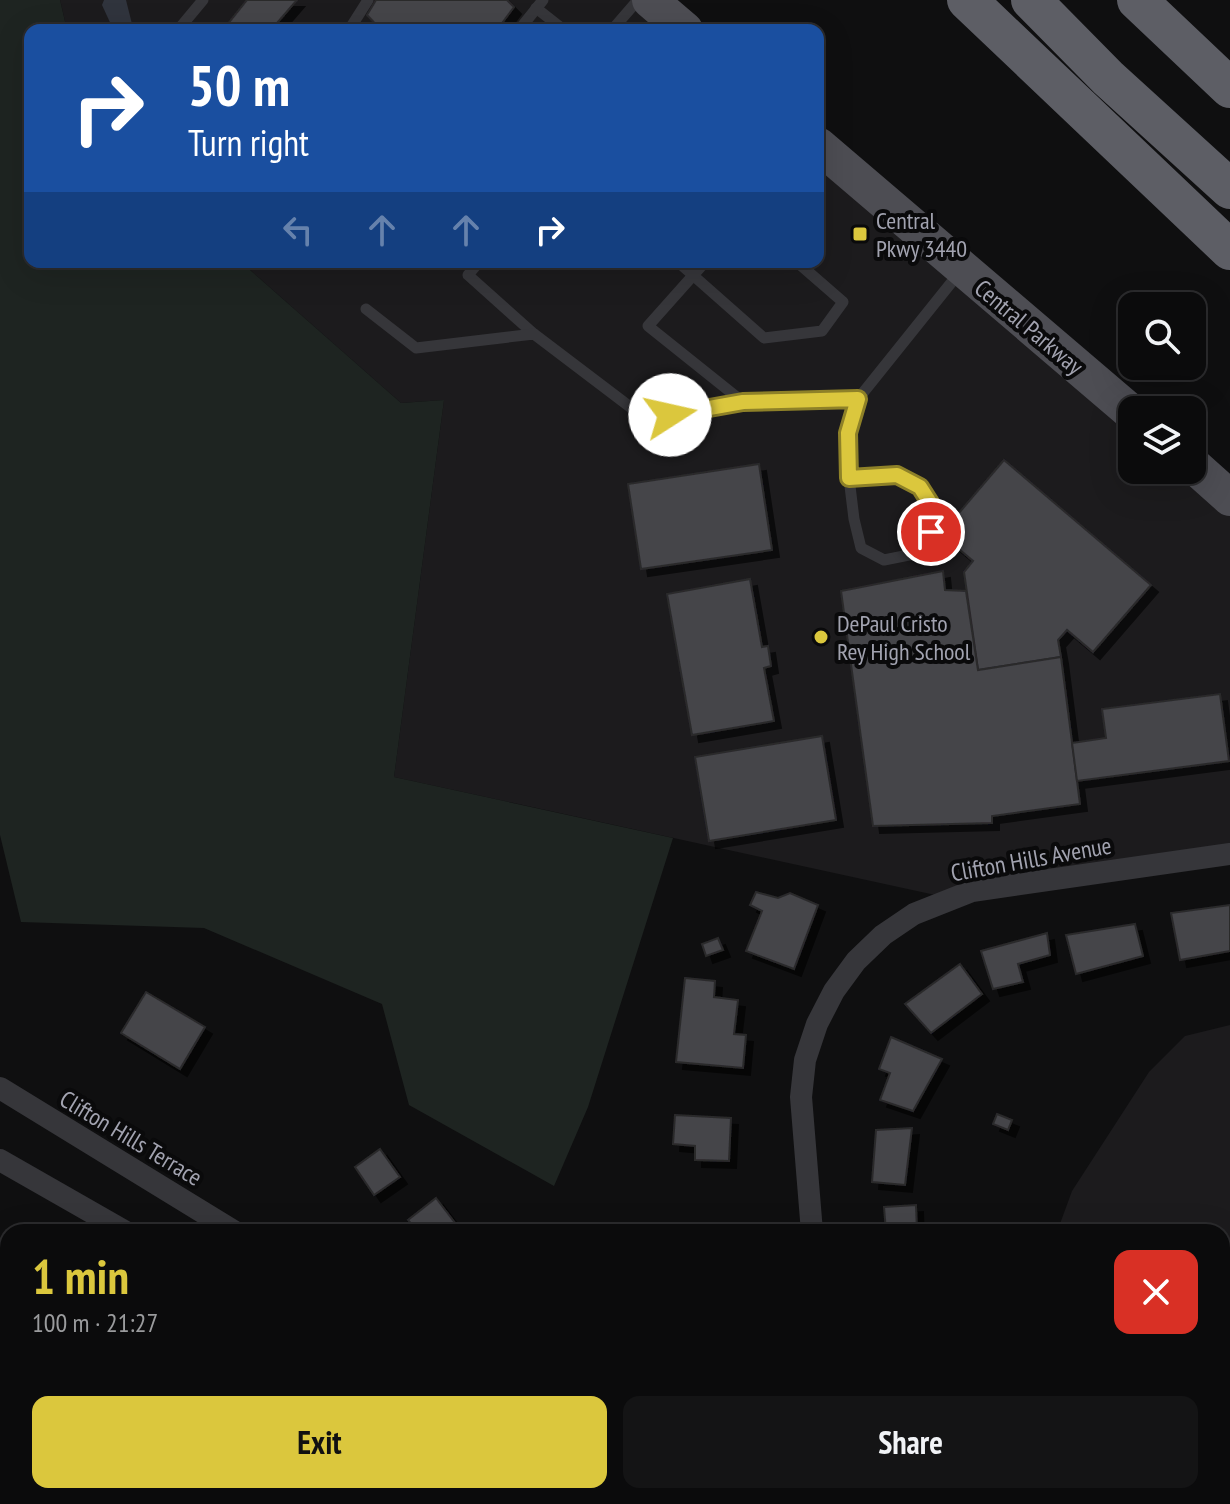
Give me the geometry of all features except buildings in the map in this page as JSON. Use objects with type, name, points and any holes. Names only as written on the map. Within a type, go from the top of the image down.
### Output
[{"type":"highway","points":[[967,0],[1224,250]]},
{"type":"highway","points":[[1031,0],[1108,78],[1230,189]]},
{"type":"highway","points":[[1137,0],[1230,88]]},
{"type":"main road","points":[[650,0],[676,24]]},
{"type":"main road","name":"Central Parkway","points":[[824,150],[1118,401]]},
{"type":"main road","points":[[1206,477],[1230,498]]},
{"type":"street","name":"Clifton Hills Avenue","points":[[811,1224],[801,1097],[805,1060],[817,1024],[834,991],[856,961],[883,935],[914,914],[972,891],[1230,854]]},
{"type":"street","name":"Clifton Hills Terrace","points":[[0,1088],[222,1224]]},
{"type":"street","points":[[0,1160],[112,1224]]},
{"type":"lane","points":[[183,24],[203,0]]},
{"type":"lane","points":[[353,24],[368,0]]},
{"type":"lane","points":[[617,24],[638,0]]},
{"type":"lane","points":[[524,24],[540,4],[558,24]]},
{"type":"lane","points":[[474,268],[468,275],[534,334],[646,419],[743,402],[858,399]]},
{"type":"lane","points":[[685,268],[764,338],[822,331],[843,302],[804,268]]},
{"type":"lane","points":[[699,268],[648,326],[743,402]]},
{"type":"lane","points":[[849,478],[897,475],[920,487],[934,509],[931,532],[919,553],[884,560],[861,548],[849,478],[848,433],[858,399],[962,270]]},
{"type":"lane","points":[[366,309],[416,348],[534,334]]},
{"type":"shaded area","points":[[0,0],[60,0],[66,24],[24,24],[24,268],[248,268],[401,403],[444,400],[394,777],[673,838],[588,1107],[554,1186],[409,1105],[382,1004],[204,928],[21,922],[0,835]]},
{"type":"shaded area","points":[[60,0],[650,0],[678,24],[66,24]]},
{"type":"shaded area","points":[[104,0],[126,0],[132,24],[111,24],[102,5]]},
{"type":"shaded area","name":"DePaul Cristo Rey High School","points":[[824,150],[1118,401],[1118,484],[1206,484],[1206,480],[1230,498],[1230,854],[949,898],[394,777],[444,400],[401,403],[248,268],[824,268]]},
{"type":"shaded area","points":[[1230,1025],[1230,1224],[1060,1224],[1072,1191],[1149,1072],[1185,1036]]},
{"type":"place","name":"Central Pkwy 3440","points":[[860,234]]},
{"type":"place","name":"DePaul Cristo Rey High School","points":[[821,637]]},
{"type":"route","points":[[670,415],[743,402],[858,399],[848,433],[849,478],[897,475],[920,487],[934,509],[931,532]]}]
